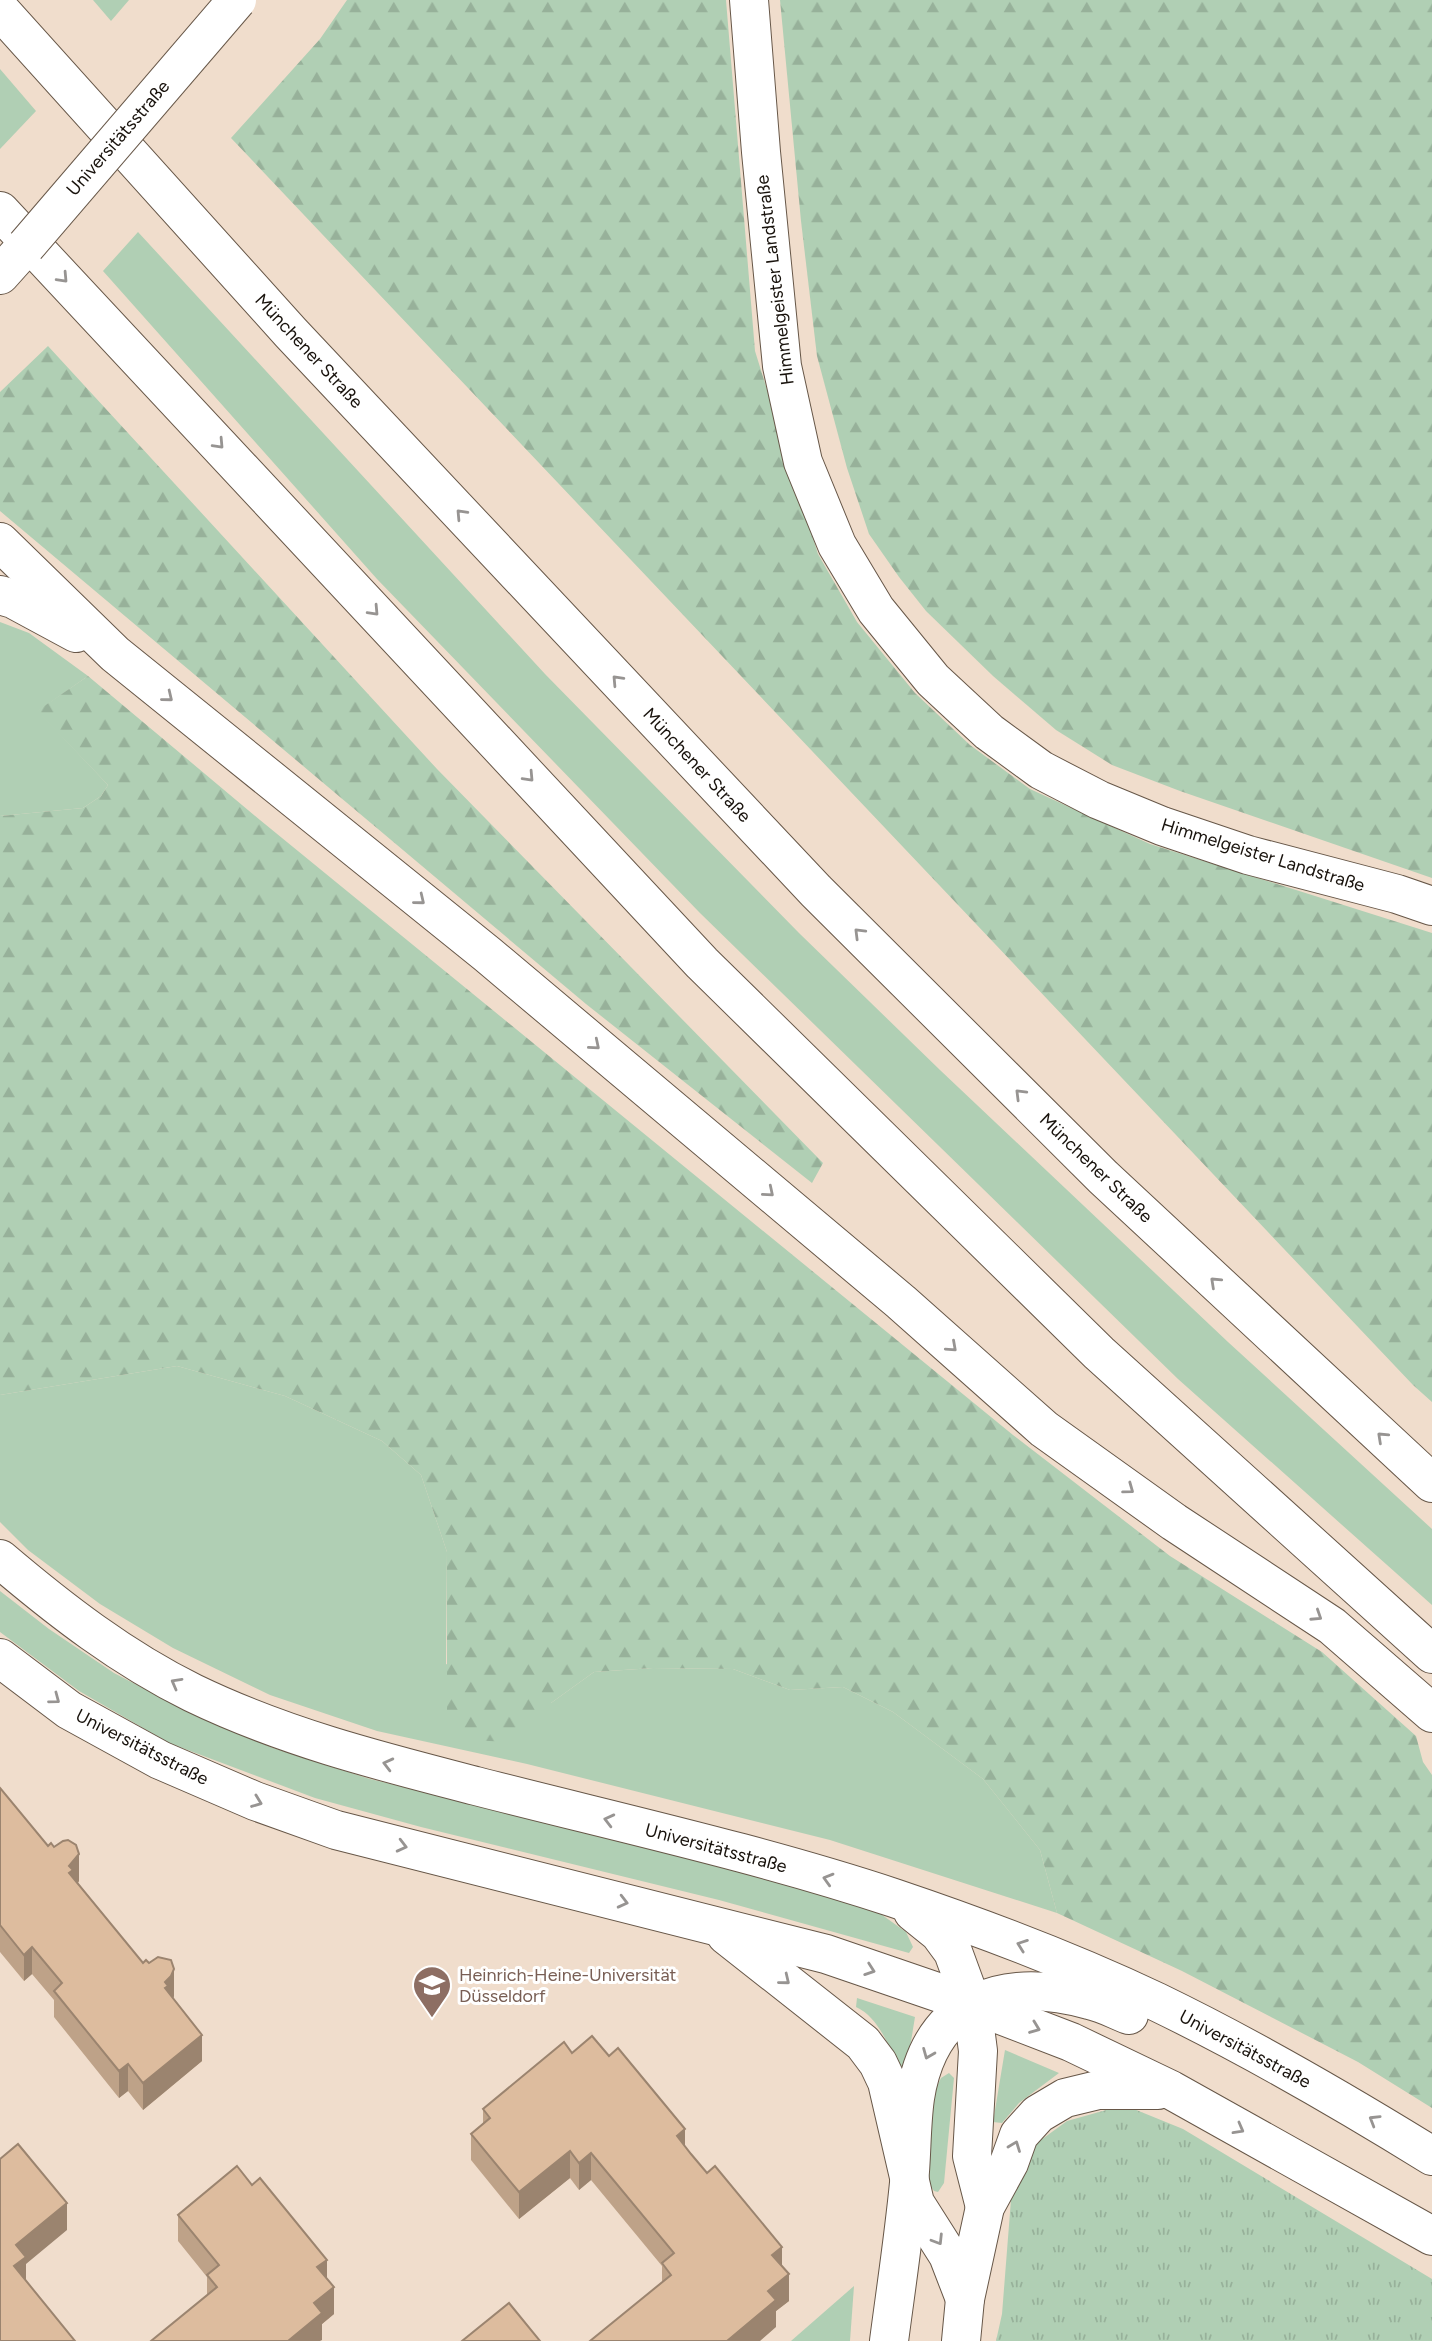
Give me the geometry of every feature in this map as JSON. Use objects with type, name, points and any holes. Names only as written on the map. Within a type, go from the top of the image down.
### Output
[{"type":"main road","name":"Universitätsstraße","points":[[0,275],[237,0]]},
{"type":"main road","name":"Himmelgeister Landstraße","points":[[749,0],[782,366],[803,463],[837,545],[876,610],[933,680],[989,732],[1041,770],[1099,800],[1162,826],[1248,855],[1397,894],[1432,906]]},
{"type":"main road","name":"Münchener Straße","points":[[0,10],[291,333],[816,891],[1102,1177],[1432,1483]]},
{"type":"main road","points":[[0,211],[702,963],[1099,1353],[1432,1654]]},
{"type":"main road","points":[[0,542],[115,654],[487,954],[901,1301],[1044,1429],[1174,1522],[1332,1626],[1432,1713]]},
{"type":"main road","points":[[0,595],[13,599],[115,654]]},
{"type":"main road","name":"Universitätsstraße","points":[[0,1559],[62,1611],[121,1653],[192,1692],[278,1730],[354,1755],[768,1861],[894,1898],[1060,1959],[1158,2003],[1261,2056],[1372,2118],[1432,2156]]},
{"type":"main road","name":"Universitätsstraße","points":[[0,1658],[69,1710],[159,1760],[255,1801],[336,1830],[826,1954],[972,2004],[1071,2042],[1171,2091],[1432,2236]]},
{"type":"main road","points":[[894,1898],[939,1933],[953,1952],[972,2004],[978,2050],[972,2156],[985,2207]]},
{"type":"main road","points":[[711,1924],[775,1971],[863,2043],[878,2063],[887,2081],[915,2203],[948,2255],[965,2299]]},
{"type":"main road","points":[[889,2341],[909,2182],[915,2097],[927,2053],[941,2029],[953,2017],[972,2004],[999,1994],[1056,1993],[1090,2000],[1207,2045],[1261,2056]]},
{"type":"main road","points":[[961,2341],[965,2299],[985,2207],[1009,2163],[1019,2135],[1038,2114],[1065,2098],[1098,2090],[1171,2091]]},
{"type":"green space","points":[[93,0],[129,0],[111,21]]},
{"type":"green space","points":[[347,0],[726,0],[755,351],[818,554],[857,622],[915,693],[970,745],[1030,789],[1150,844],[1432,933],[1432,1402],[231,138],[320,39]]},
{"type":"green space","points":[[780,0],[1432,0],[1432,878],[1112,765],[1056,730],[993,676],[926,611],[899,577],[869,534],[847,468],[817,356]]},
{"type":"green space","points":[[0,69],[36,111],[0,149]]},
{"type":"green space","points":[[138,232],[545,674],[799,933],[1228,1342],[1432,1529],[1432,1605],[1178,1379],[700,913],[377,579],[103,271]]},
{"type":"green space","points":[[48,346],[437,769],[823,1163],[812,1183],[586,1004],[0,511],[0,392]]},
{"type":"green space","points":[[0,622],[29,633],[88,676],[38,711],[108,785],[101,796],[83,808],[0,816]]},
{"type":"green space","points":[[88,676],[260,820],[1013,1435],[1170,1556],[1322,1652],[1416,1736],[1423,1762],[1432,1775],[1432,2108],[1358,2062],[1182,1971],[1057,1913],[1040,1850],[983,1779],[893,1712],[843,1687],[790,1690],[733,1669],[653,1668],[594,1672],[551,1703],[509,1742],[470,1740],[447,1725],[447,1552],[421,1475],[382,1441],[285,1396],[177,1366],[0,1395],[0,816],[83,808],[101,796],[108,785],[37,711]]},
{"type":"green space","points":[[177,1366],[285,1396],[382,1441],[421,1475],[447,1552],[446,1664],[551,1703],[594,1672],[653,1668],[733,1669],[790,1690],[843,1687],[893,1712],[983,1779],[1040,1850],[1057,1913],[830,1840],[527,1764],[377,1731],[270,1695],[173,1648],[100,1604],[28,1550],[0,1522],[0,1395]]},
{"type":"green space","points":[[0,1591],[49,1629],[114,1673],[185,1710],[273,1748],[370,1779],[679,1853],[878,1912],[906,1932],[913,1947],[909,1953],[719,1900],[421,1827],[315,1798],[169,1743],[79,1691],[0,1632]]},
{"type":"green space","points":[[857,1998],[915,2017],[906,2072],[900,2072],[878,2026],[856,2007]]},
{"type":"green space","points":[[1005,2050],[1059,2073],[1019,2103],[1002,2123],[993,2122]]},
{"type":"green space","points":[[949,2073],[954,2078],[944,2183],[938,2192],[934,2191],[925,2178],[934,2092],[941,2078]]},
{"type":"green space","points":[[1124,2105],[1183,2129],[1432,2279],[1432,2341],[996,2341],[1002,2314],[1012,2187],[1034,2145],[1067,2121]]},
{"type":"green space","points":[[854,2286],[850,2341],[791,2341]]},
{"type":"building","points":[[0,1788],[48,1846],[51,1843],[54,1847],[68,1840],[76,1845],[79,1854],[69,1866],[73,1870],[69,1873],[143,1963],[146,1960],[149,1963],[158,1957],[171,1960],[174,1969],[165,1982],[168,1986],[165,1988],[202,2035],[143,2083],[128,2064],[119,2071],[54,1991],[62,1983],[32,1947],[24,1955],[0,1925]]},
{"type":"building","points":[[592,2036],[609,2056],[618,2048],[685,2129],[677,2136],[691,2154],[707,2173],[715,2166],[782,2247],[772,2255],[789,2274],[768,2291],[776,2300],[727,2341],[590,2341],[671,2275],[662,2263],[674,2253],[591,2153],[579,2163],[570,2151],[519,2192],[471,2134],[490,2118],[483,2109],[564,2042],[572,2053]]},
{"type":"building","points":[[18,2144],[67,2203],[16,2245],[26,2257],[14,2266],[75,2341],[0,2341],[0,2159]]},
{"type":"building","points":[[237,2166],[252,2185],[260,2178],[327,2260],[317,2267],[334,2287],[314,2303],[322,2313],[288,2341],[151,2341],[217,2287],[207,2275],[219,2265],[178,2215]]},
{"type":"building","points":[[509,2303],[540,2341],[462,2341]]},
{"type":"place","name":"Heinrich-Heine-Universität Düsseldorf","points":[[432,2019]]}]
